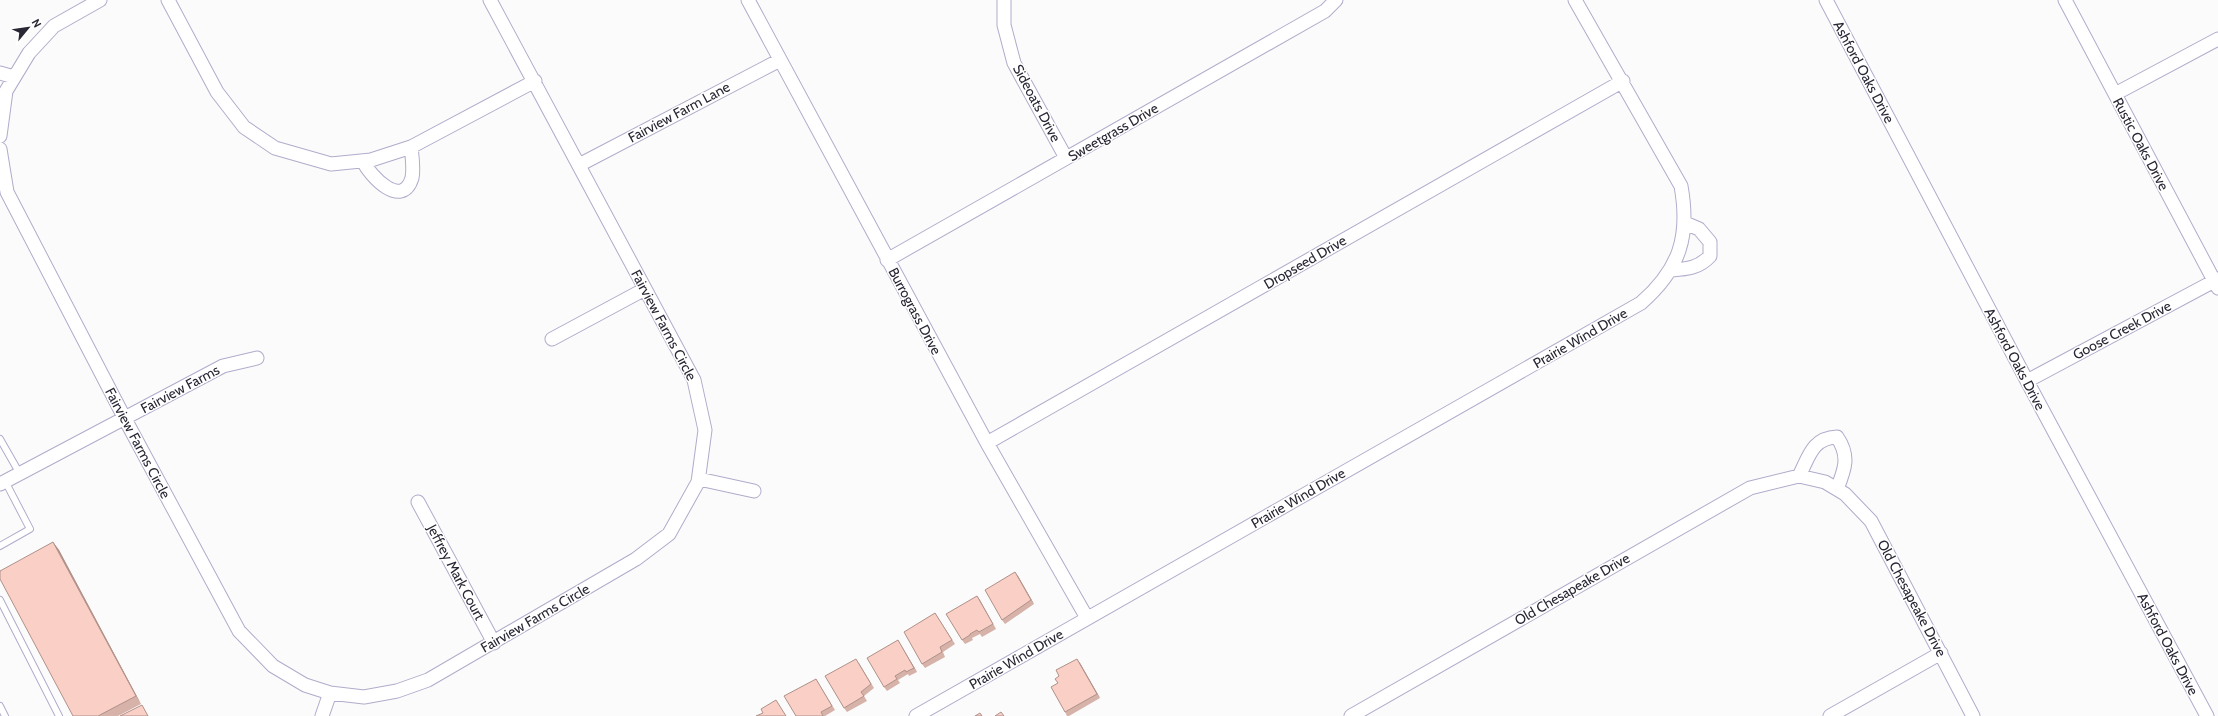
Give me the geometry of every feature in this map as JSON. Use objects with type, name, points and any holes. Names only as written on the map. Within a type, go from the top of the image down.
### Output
[{"type":"street","points":[[0,136],[1,116],[6,91],[29,53],[54,26],[100,0]]},
{"type":"street","points":[[168,0],[217,92],[244,127],[275,148],[331,164],[363,161],[411,147],[535,82]]},
{"type":"street","name":"Fairview Farms Circle","points":[[0,149],[7,192],[125,418],[239,631],[273,666],[305,685],[330,693],[364,696],[397,691],[428,680],[494,642],[636,559],[669,534],[699,479],[706,430],[694,380],[490,0]]},
{"type":"street","name":"Burrograss Drive","points":[[748,0],[987,443],[1087,618]]},
{"type":"street","name":"Sideoats Drive","points":[[1004,0],[1004,25],[1014,63],[1066,158]]},
{"type":"street","name":"Sweetgrass Drive","points":[[887,260],[1325,11],[1336,0]]},
{"type":"street","name":"Prairie Wind Drive","points":[[916,716],[1641,303],[1656,290],[1672,270],[1682,245],[1685,210],[1681,186],[1623,81],[1575,0]]},
{"type":"street","name":"Ashford Oaks Drive","points":[[1826,0],[2026,381],[2207,716]]},
{"type":"street","name":"Rustic Oaks Drive","points":[[2065,0],[2217,283]]},
{"type":"street","points":[[2115,94],[2218,39]]},
{"type":"street","name":"Fairview Farm Lane","points":[[579,165],[780,60]]},
{"type":"street","points":[[0,73],[14,77]]},
{"type":"street","name":"Dropseed Drive","points":[[987,443],[1623,81]]},
{"type":"street","points":[[363,161],[370,173],[377,180],[392,190],[400,190],[408,185],[412,178],[411,147]]},
{"type":"street","points":[[1672,270],[1702,265],[1710,256],[1710,242],[1699,229],[1685,223]]},
{"type":"street","name":"Goose Creek Drive","points":[[2026,381],[2217,283]]},
{"type":"street","points":[[552,338],[645,289]]},
{"type":"street","name":"Fairview Farms","points":[[2,483],[223,366],[257,358]]},
{"type":"street","points":[[1799,476],[1812,449],[1827,437],[1837,437],[1844,447],[1845,461],[1837,489]]},
{"type":"street","name":"Old Chesapeake Drive","points":[[1351,716],[1750,488],[1799,476],[1825,482],[1837,489],[1845,494],[1871,521],[1974,716]]},
{"type":"street","points":[[699,479],[754,491]]},
{"type":"street","name":"Jeffrey Mark Court","points":[[418,502],[494,642]]},
{"type":"street","points":[[1830,716],[1941,653]]},
{"type":"street","points":[[322,716],[330,693]]},
{"type":"lane","points":[[0,439],[20,474]]},
{"type":"lane","points":[[0,546],[30,529],[2,483]]},
{"type":"lane","points":[[0,600],[59,716]]},
{"type":"lane","points":[[0,706],[5,716]]},
{"type":"building","points":[[53,542],[136,696],[98,716],[73,716],[0,579],[0,571]]},
{"type":"building","points":[[1015,572],[1031,600],[1002,620],[985,590]]},
{"type":"building","points":[[977,596],[993,624],[979,632],[977,630],[962,640],[946,614]]},
{"type":"building","points":[[935,613],[952,640],[940,647],[942,652],[922,664],[904,632]]},
{"type":"building","points":[[898,640],[914,668],[906,672],[905,670],[895,676],[897,679],[884,687],[867,658]]},
{"type":"building","points":[[856,659],[871,684],[861,692],[864,696],[844,708],[825,676]]},
{"type":"building","points":[[1077,659],[1097,694],[1065,712],[1051,687],[1058,683],[1055,679],[1059,676],[1056,670]]},
{"type":"building","points":[[816,679],[832,706],[821,712],[823,716],[796,716],[784,696]]},
{"type":"building","points":[[776,700],[786,716],[756,716],[763,713],[761,709]]},
{"type":"building","points":[[142,705],[148,716],[120,716]]},
{"type":"building","points":[[1001,712],[1004,716],[995,716]]},
{"type":"building","points":[[980,713],[982,716],[975,716]]}]
